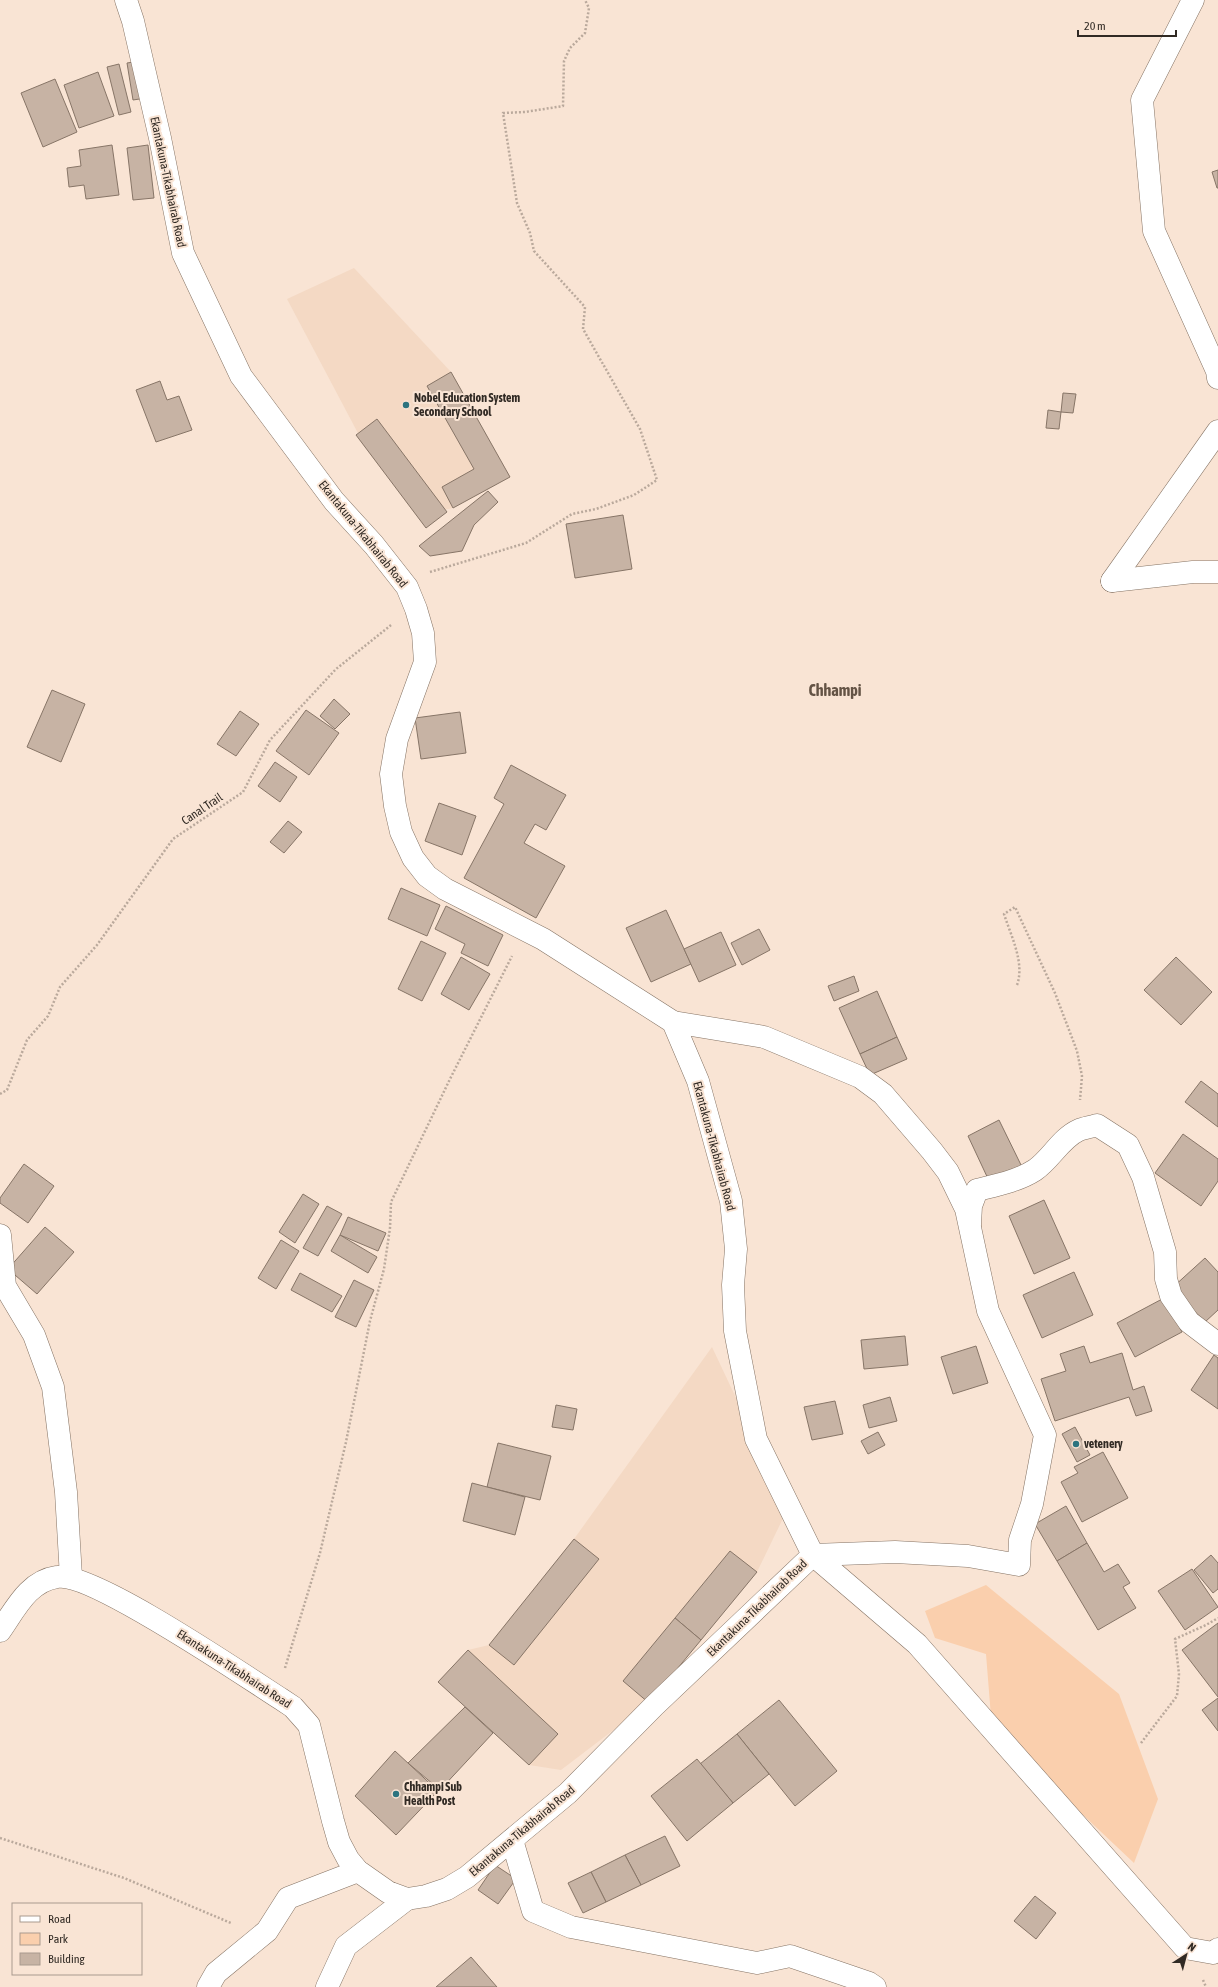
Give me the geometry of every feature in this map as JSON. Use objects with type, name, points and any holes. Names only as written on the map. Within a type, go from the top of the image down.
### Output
[{"type":"street","name":"Ekantakuna-Tikabhairab Road","points":[[0,1631],[29,1590],[43,1580],[58,1576],[71,1577],[121,1600],[272,1693],[293,1707],[309,1725],[339,1842],[348,1859],[358,1871],[388,1892],[407,1899],[447,1889],[467,1877],[568,1793],[654,1706],[813,1555],[756,1439],[735,1331],[733,1286],[736,1249],[732,1201],[698,1081],[672,1022],[543,939],[458,897],[427,876],[413,858],[402,832],[395,806],[391,774],[397,739],[425,662],[423,633],[416,609],[407,587],[393,568],[334,501],[241,376],[183,253],[160,138],[133,21],[126,0]]},
{"type":"street","points":[[1193,0],[1142,100],[1154,231],[1217,371],[1218,378]]},
{"type":"street","points":[[1218,431],[1112,581],[1193,572],[1218,572]]},
{"type":"street","points":[[672,1022],[764,1037],[860,1077],[883,1094],[932,1151],[951,1178],[966,1209],[988,1311],[1045,1435],[1032,1504],[1020,1540],[1019,1565],[968,1556],[895,1552],[813,1555]]},
{"type":"street","points":[[970,1226],[971,1206],[977,1190],[1008,1182],[1035,1170],[1063,1141],[1078,1130],[1097,1126],[1128,1145],[1143,1177],[1165,1252],[1166,1279],[1171,1296],[1189,1322],[1218,1344]]},
{"type":"street","points":[[0,1235],[6,1286],[34,1335],[53,1387],[66,1492],[71,1577]]},
{"type":"street","points":[[813,1555],[917,1644],[1185,1948],[1213,1953],[1218,1949]]},
{"type":"street","points":[[512,1840],[533,1911],[571,1927],[757,1963],[790,1956],[869,1983],[875,1987]]},
{"type":"street","points":[[208,1987],[216,1974],[267,1931],[288,1898],[358,1871]]},
{"type":"street","points":[[327,1987],[346,1946],[407,1899]]},
{"type":"path","points":[[393,568],[427,574],[526,543],[572,514],[596,509],[634,495],[657,480],[640,429],[583,329],[585,307],[534,251],[530,233],[517,203],[503,113],[526,112],[563,106],[564,61],[570,48],[586,33],[589,8],[585,0]]},
{"type":"path","name":"Canal Trail","points":[[0,1094],[7,1090],[27,1040],[48,1016],[60,987],[97,945],[173,839],[244,792],[270,740],[336,669],[394,623]]},
{"type":"path","points":[[1016,985],[1020,975],[1018,959],[1004,914],[1015,907],[1055,993],[1077,1051],[1082,1076],[1078,1130]]},
{"type":"path","points":[[272,1693],[286,1665],[320,1553],[346,1442],[370,1321],[384,1269],[392,1202],[524,930]]},
{"type":"path","points":[[1141,1743],[1177,1696],[1179,1674],[1175,1638],[1206,1626],[1218,1618]]},
{"type":"path","points":[[0,1838],[124,1878],[227,1922],[267,1931]]},
{"type":"shaded area","name":"Nobel Education System Secondary School","points":[[354,268],[451,372],[510,477],[453,508],[418,515],[360,437],[287,299]]},
{"type":"shaded area","points":[[712,1347],[788,1508],[757,1572],[649,1703],[561,1770],[529,1765],[438,1682],[468,1650],[489,1645],[574,1539]]},
{"type":"green space","points":[[986,1585],[1119,1694],[1158,1799],[1134,1863],[992,1729],[986,1654],[935,1638],[925,1611]]},
{"type":"building","points":[[140,61],[146,98],[133,100],[127,63]]},
{"type":"building","points":[[119,64],[131,112],[119,115],[107,67]]},
{"type":"building","points":[[98,72],[114,116],[79,128],[64,85]]},
{"type":"building","points":[[55,79],[77,132],[43,147],[21,93]]},
{"type":"building","points":[[112,145],[119,195],[86,199],[84,185],[69,187],[67,168],[81,166],[79,150]]},
{"type":"building","points":[[148,145],[154,198],[133,200],[127,148]]},
{"type":"building","points":[[1218,170],[1218,188],[1217,188],[1212,172]]},
{"type":"building","points":[[451,372],[510,477],[453,508],[442,487],[474,469],[427,386]]},
{"type":"building","points":[[160,381],[167,400],[179,396],[192,430],[156,442],[136,390]]},
{"type":"building","points":[[1063,393],[1076,394],[1073,413],[1061,412]]},
{"type":"building","points":[[1048,410],[1061,412],[1059,429],[1046,428]]},
{"type":"building","points":[[377,419],[447,512],[426,528],[356,435]]},
{"type":"building","points":[[488,491],[498,502],[474,525],[462,551],[430,556],[419,546]]},
{"type":"building","points":[[623,515],[632,569],[575,578],[566,524]]},
{"type":"building","points":[[52,690],[85,704],[61,762],[27,747]]},
{"type":"building","points":[[334,699],[350,714],[335,729],[320,716]]},
{"type":"building","points":[[306,710],[339,733],[309,775],[276,751]]},
{"type":"building","points":[[240,711],[259,724],[236,756],[217,744]]},
{"type":"building","points":[[460,712],[466,753],[421,759],[415,718]]},
{"type":"building","points":[[275,762],[297,777],[280,802],[258,786]]},
{"type":"building","points":[[511,765],[566,795],[546,830],[535,824],[524,843],[565,866],[536,918],[464,878],[504,804],[494,798]]},
{"type":"building","points":[[439,803],[476,816],[462,855],[425,841]]},
{"type":"building","points":[[288,821],[302,832],[284,853],[270,842]]},
{"type":"building","points":[[401,888],[440,905],[427,936],[388,919]]},
{"type":"building","points":[[446,906],[503,935],[488,966],[461,953],[465,944],[435,929]]},
{"type":"building","points":[[666,910],[691,964],[651,982],[626,928]]},
{"type":"building","points":[[759,929],[770,950],[742,965],[731,943]]},
{"type":"building","points":[[721,932],[736,965],[699,982],[684,949]]},
{"type":"building","points":[[421,941],[446,953],[422,1001],[398,989]]},
{"type":"building","points":[[461,957],[490,974],[469,1010],[441,994]]},
{"type":"building","points":[[1176,957],[1212,992],[1181,1025],[1144,990]]},
{"type":"building","points":[[854,976],[859,991],[834,1001],[828,986]]},
{"type":"building","points":[[877,991],[897,1037],[860,1054],[839,1008]]},
{"type":"building","points":[[897,1037],[907,1059],[870,1075],[860,1054]]},
{"type":"building","points":[[1201,1081],[1218,1094],[1218,1127],[1185,1102]]},
{"type":"building","points":[[999,1120],[1022,1167],[990,1183],[968,1136]]},
{"type":"building","points":[[1183,1134],[1218,1159],[1218,1181],[1201,1206],[1155,1173]]},
{"type":"building","points":[[24,1164],[54,1186],[28,1223],[0,1203],[0,1198]]},
{"type":"building","points":[[303,1194],[319,1204],[295,1243],[279,1232]]},
{"type":"building","points":[[1044,1200],[1070,1258],[1034,1274],[1009,1216]]},
{"type":"building","points":[[327,1206],[342,1214],[318,1256],[303,1248]]},
{"type":"building","points":[[348,1217],[386,1233],[378,1251],[340,1235]]},
{"type":"building","points":[[45,1227],[74,1252],[37,1294],[8,1269]]},
{"type":"building","points":[[340,1235],[377,1257],[368,1273],[331,1251]]},
{"type":"building","points":[[281,1240],[299,1251],[276,1289],[258,1278]]},
{"type":"building","points":[[1205,1258],[1218,1272],[1218,1310],[1205,1322],[1172,1288]]},
{"type":"building","points":[[1074,1272],[1093,1315],[1042,1338],[1023,1295]]},
{"type":"building","points":[[300,1273],[342,1296],[332,1312],[291,1290]]},
{"type":"building","points":[[354,1280],[374,1290],[356,1327],[335,1317]]},
{"type":"building","points":[[1164,1298],[1182,1332],[1135,1357],[1117,1323]]},
{"type":"building","points":[[905,1336],[908,1365],[864,1369],[861,1340]]},
{"type":"building","points":[[976,1346],[988,1383],[953,1394],[941,1357]]},
{"type":"building","points":[[1084,1346],[1090,1363],[1122,1353],[1133,1390],[1144,1386],[1152,1411],[1136,1416],[1129,1397],[1055,1421],[1041,1379],[1066,1371],[1060,1354]]},
{"type":"building","points":[[1214,1355],[1218,1358],[1218,1409],[1191,1390]]},
{"type":"building","points":[[890,1397],[897,1421],[869,1428],[863,1405]]},
{"type":"building","points":[[835,1401],[843,1434],[812,1440],[804,1407]]},
{"type":"building","points":[[556,1405],[577,1409],[573,1430],[552,1427]]},
{"type":"building","name":"vetenery","points":[[1075,1427],[1090,1455],[1077,1462],[1062,1434]]},
{"type":"building","points":[[878,1432],[885,1445],[868,1454],[861,1441]]},
{"type":"building","points":[[498,1443],[551,1456],[540,1500],[487,1487]]},
{"type":"building","points":[[1103,1452],[1128,1498],[1082,1522],[1061,1482],[1078,1473],[1074,1467]]},
{"type":"building","points":[[472,1483],[525,1497],[515,1535],[463,1521]]},
{"type":"building","points":[[1066,1506],[1087,1543],[1057,1561],[1035,1524]]},
{"type":"building","points":[[574,1539],[599,1559],[514,1665],[489,1645]]},
{"type":"building","points":[[1087,1543],[1104,1572],[1118,1564],[1130,1583],[1123,1587],[1136,1608],[1098,1630],[1057,1561]]},
{"type":"building","points":[[730,1551],[757,1572],[701,1640],[675,1618]]},
{"type":"building","points":[[1211,1555],[1218,1563],[1218,1589],[1213,1593],[1194,1570]]},
{"type":"building","points":[[1192,1569],[1218,1607],[1185,1630],[1158,1591]]},
{"type":"building","points":[[675,1618],[701,1640],[649,1703],[623,1681]]},
{"type":"building","points":[[1218,1623],[1218,1697],[1182,1650]]},
{"type":"building","points":[[468,1650],[558,1734],[529,1765],[438,1682]]},
{"type":"building","points":[[1218,1698],[1218,1731],[1202,1710]]},
{"type":"building","points":[[779,1700],[837,1771],[795,1806],[737,1734]]},
{"type":"building","points":[[465,1707],[493,1733],[440,1790],[408,1763]]},
{"type":"building","points":[[737,1734],[769,1774],[733,1803],[700,1764]]},
{"type":"building","name":"Chhampi Sub Health Post","points":[[395,1751],[438,1791],[396,1835],[355,1796]]},
{"type":"building","points":[[697,1759],[733,1803],[687,1841],[651,1796]]},
{"type":"building","points":[[665,1836],[680,1866],[641,1885],[625,1855]]},
{"type":"building","points":[[625,1855],[641,1885],[606,1902],[591,1872]]},
{"type":"building","points":[[495,1865],[516,1879],[498,1904],[478,1890]]},
{"type":"building","points":[[591,1872],[606,1902],[583,1913],[568,1883]]},
{"type":"building","points":[[1035,1896],[1056,1913],[1036,1939],[1014,1921]]},
{"type":"building","points":[[471,1957],[497,1987],[436,1987]]},
{"type":"place","name":"Nobel Education System Secondary School","points":[[406,405]]},
{"type":"place","name":"vetenery","points":[[1076,1444]]},
{"type":"place","name":"Chhampi Sub Health Post","points":[[396,1794]]},
{"type":"district","name":"Chhampi","points":[[835,690]]}]
